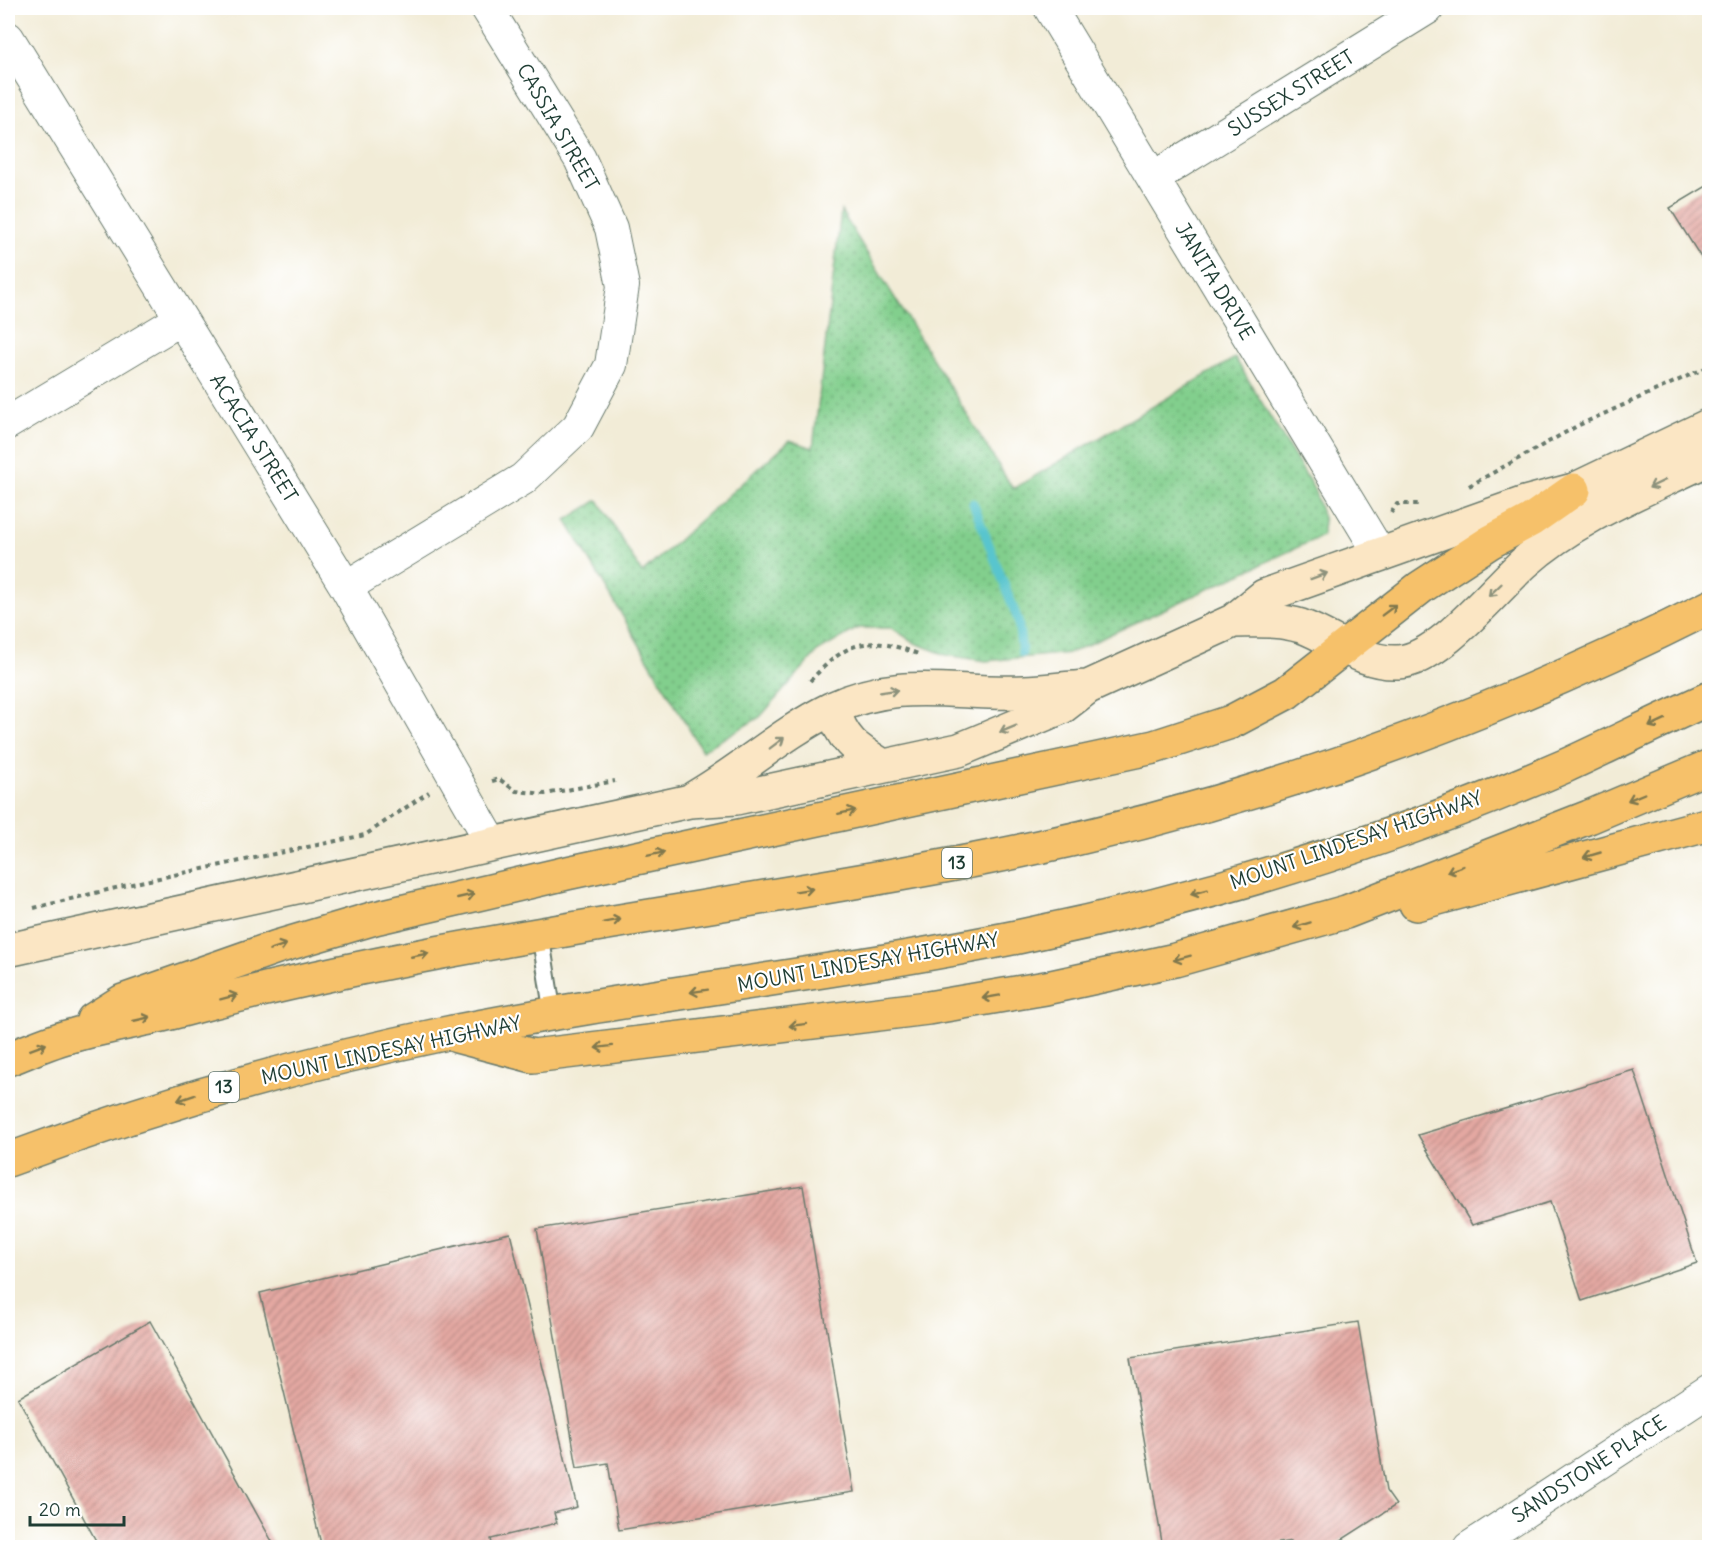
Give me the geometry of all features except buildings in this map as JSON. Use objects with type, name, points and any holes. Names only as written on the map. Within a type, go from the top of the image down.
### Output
[{"type":"highway","points":[[69,1036],[123,1001],[277,947],[375,918],[567,873],[1154,747],[1199,734],[1231,722],[1286,693],[1343,646],[1438,575],[1490,542],[1531,520],[1574,490]]},
{"type":"highway","name":"13","points":[[8,1059],[69,1036],[328,973],[540,933],[985,858],[1215,804],[1326,769],[1428,732],[1670,627],[1710,607]]},
{"type":"highway","name":"MOUNT LINDESAY HIGHWAY","points":[[8,1160],[199,1094],[331,1059],[446,1033],[1023,936],[1148,906],[1295,866],[1427,820],[1564,766],[1710,698]]},
{"type":"highway","points":[[446,1033],[533,1056],[928,1008],[1046,988],[1175,960],[1346,912],[1589,817],[1710,766]]},
{"type":"highway","points":[[1346,912],[1417,904],[1710,824]]},
{"type":"street","name":"CASSIA STREET","points":[[346,587],[523,479],[578,427],[611,364],[623,286],[611,228],[580,159],[487,8]]},
{"type":"street","name":"JANITA DRIVE","points":[[1050,8],[1380,554]]},
{"type":"street","name":"SUSSEX STREET","points":[[1153,178],[1428,8]]},
{"type":"street","name":"ACACIA STREET","points":[[8,38],[346,587],[492,843]]},
{"type":"street","points":[[8,423],[181,319]]},
{"type":"street","points":[[8,950],[690,801],[736,798],[959,750],[1062,707],[1088,687],[1233,621],[1264,596],[1525,503],[1574,490],[1710,426]]},
{"type":"street","points":[[1233,621],[1276,620],[1300,626],[1360,655],[1398,662],[1417,658],[1433,649],[1526,561],[1562,533],[1710,458]]},
{"type":"street","points":[[690,801],[730,777],[804,724],[833,708],[892,690],[939,687],[1025,692],[1088,687]]},
{"type":"street","points":[[833,708],[843,736],[853,747],[883,766]]},
{"type":"street","name":"SANDSTONE PLACE","points":[[1469,1548],[1710,1390]]},
{"type":"lane","points":[[540,933],[553,1015]]},
{"type":"path","points":[[1468,487],[1579,425],[1710,366]]},
{"type":"path","points":[[1391,513],[1397,504],[1428,504]]},
{"type":"path","points":[[804,687],[829,661],[855,644],[889,643],[922,656]]},
{"type":"path","points":[[30,909],[140,882],[365,835],[429,792],[499,779],[516,791],[545,794],[622,780]]},
{"type":"green space","points":[[841,211],[1013,489],[1235,358],[1314,489],[1324,521],[1322,536],[1070,653],[986,661],[946,655],[915,643],[892,628],[858,628],[817,652],[760,717],[702,751],[566,520],[598,500],[642,573],[790,440],[813,448]]},
{"type":"waterway","points":[[973,503],[1018,620],[1022,653]]}]
